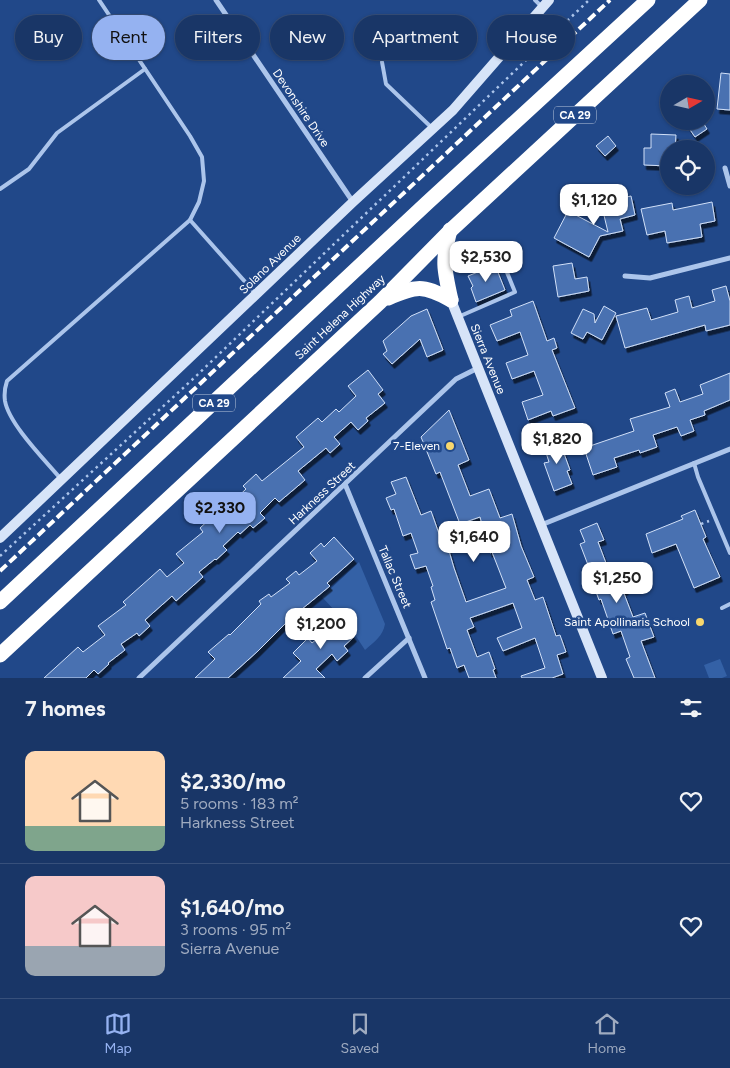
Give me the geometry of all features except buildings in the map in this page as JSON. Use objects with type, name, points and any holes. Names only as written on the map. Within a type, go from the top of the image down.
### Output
[{"type":"highway","name":"Saint Helena Highway","points":[[0,602],[427,203],[648,0]]},
{"type":"highway","name":"Saint Helena Highway","points":[[0,655],[380,302],[450,230],[700,0]]},
{"type":"highway","points":[[450,230],[444,259],[444,271],[451,300]]},
{"type":"highway","points":[[380,302],[414,289],[433,290],[451,300]]},
{"type":"street","name":"Devonshire Drive","points":[[216,0],[353,202]]},
{"type":"street","name":"Solano Avenue","points":[[0,538],[353,202],[453,110],[542,3]]},
{"type":"street","points":[[725,168],[730,186]]},
{"type":"street","points":[[625,276],[650,278],[730,258]]},
{"type":"street","name":"Sierra Avenue","points":[[451,300],[602,678]]},
{"type":"street","name":"Harkness Street","points":[[139,678],[456,379],[478,368]]},
{"type":"street","points":[[540,525],[730,449]]},
{"type":"street","name":"Tallac Street","points":[[345,484],[425,678]]},
{"type":"street","points":[[365,678],[409,638]]},
{"type":"lane","points":[[4,398],[7,381],[190,220],[199,202],[204,181],[202,157],[99,0]]},
{"type":"lane","points":[[382,62],[386,84],[433,129]]},
{"type":"lane","points":[[0,189],[29,169],[58,133],[145,69]]},
{"type":"lane","points":[[190,220],[256,295]]},
{"type":"lane","points":[[458,317],[515,292],[497,248]]},
{"type":"lane","points":[[0,392],[4,398],[7,410],[17,426],[61,480]]},
{"type":"lane","points":[[694,463],[730,554]]},
{"type":"lane","points":[[722,608],[730,604]]},
{"type":"path","points":[[0,556],[194,378],[589,0]]},
{"type":"shaded area","points":[[359,562],[385,624],[380,635],[365,650],[350,627],[322,597]]},
{"type":"shaded area","points":[[720,659],[727,676],[709,678],[704,665]]},
{"type":"railway","points":[[0,571],[610,0]]},
{"type":"place","name":"7-Eleven","points":[[450,446]]},
{"type":"place","name":"Saint Apollinaris School","points":[[700,622]]}]
